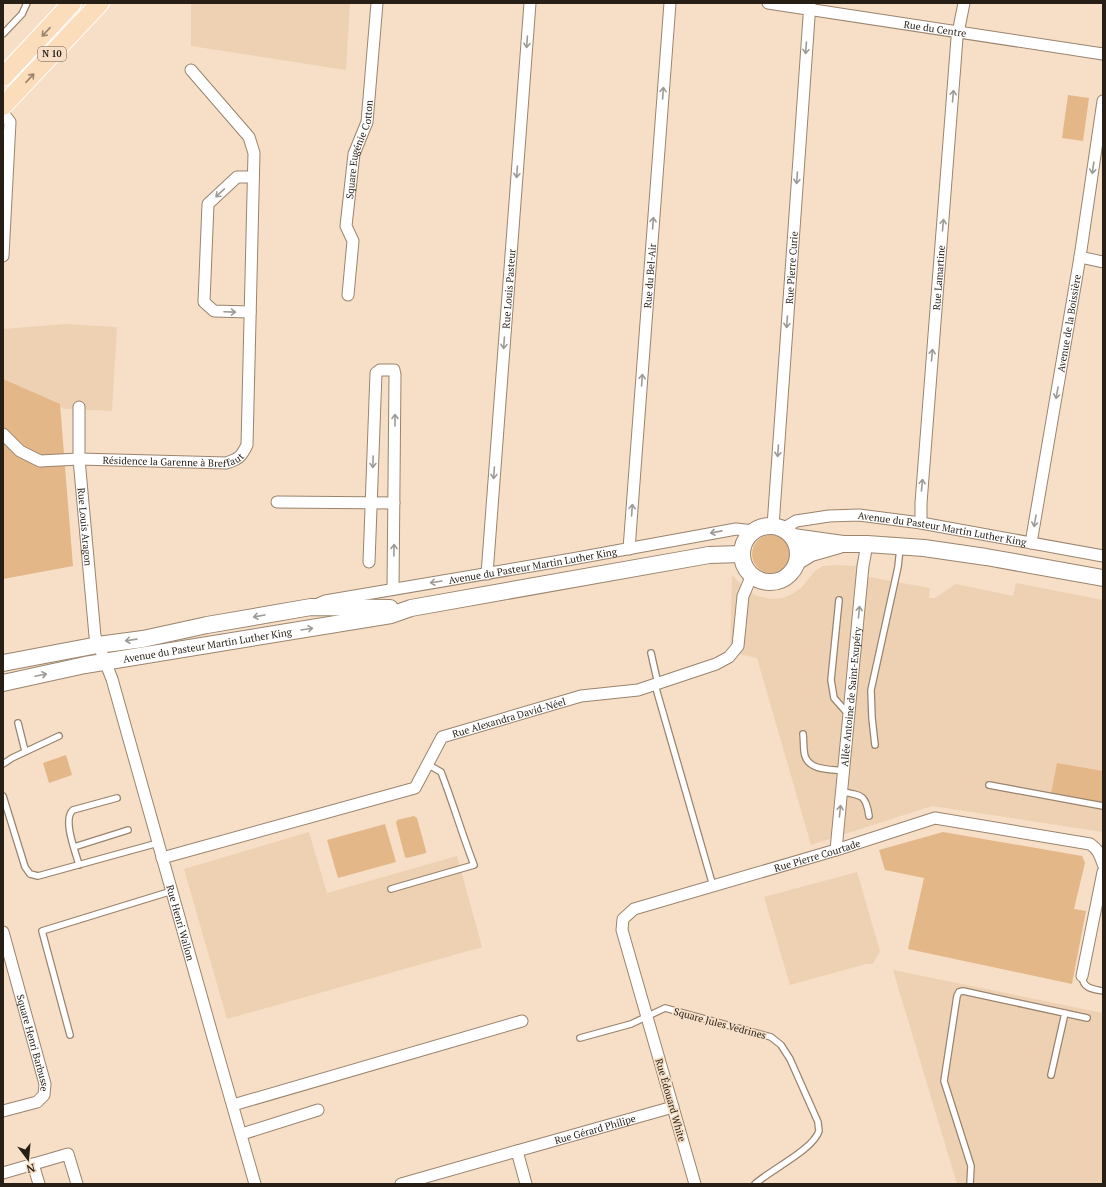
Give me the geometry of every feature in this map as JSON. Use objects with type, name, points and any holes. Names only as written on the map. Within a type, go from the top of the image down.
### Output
[{"type":"main road","name":"N 10","points":[[3,106],[100,3]]},
{"type":"main road","name":"N 10","points":[[3,77],[68,6]]},
{"type":"street","name":"Square Eugénie Cotton","points":[[348,295],[352,241],[346,226],[354,154],[367,122],[377,3]]},
{"type":"street","name":"Rue Louis Pasteur","points":[[487,574],[530,3]]},
{"type":"street","name":"Rue du Bel-Air","points":[[629,549],[670,3]]},
{"type":"street","name":"Rue du Centre","points":[[768,3],[810,6],[958,33],[1103,54]]},
{"type":"street","name":"Rue Lamartine","points":[[921,524],[922,487],[958,33],[964,3]]},
{"type":"street","name":"Rue Pierre Curie","points":[[783,530],[810,6]]},
{"type":"street","name":"Résidence la Garenne à Breffaut","points":[[3,434],[20,451],[40,461],[79,459],[226,463],[237,459],[243,454],[247,445],[254,153],[249,137],[191,70]]},
{"type":"street","name":"Avenue de la Boissière","points":[[1031,544],[1080,257],[1103,101]]},
{"type":"street","points":[[3,113],[10,122],[3,256]]},
{"type":"street","points":[[250,312],[214,311],[204,302],[208,204],[237,177],[253,177]]},
{"type":"street","points":[[1080,257],[1103,262]]},
{"type":"street","points":[[369,562],[376,374],[380,370],[388,369],[394,370],[395,375],[393,589]]},
{"type":"street","name":"Rue Louis Aragon","points":[[79,407],[79,459],[95,636],[105,662]]},
{"type":"street","points":[[277,502],[394,503]]},
{"type":"street","name":"Avenue du Pasteur Martin Luther King","points":[[783,530],[796,521],[829,516],[859,515],[921,524],[1103,556]]},
{"type":"street","name":"Avenue du Pasteur Martin Luther King","points":[[3,663],[98,645],[143,639],[207,625],[311,606],[325,601],[487,574],[736,529],[754,531],[763,527],[783,530],[843,544],[900,546],[986,557],[1103,578]]},
{"type":"street","points":[[783,530],[798,549],[798,561]]},
{"type":"street","points":[[752,575],[747,569],[742,554],[748,537],[754,531]]},
{"type":"street","name":"Avenue du Pasteur Martin Luther King","points":[[752,575],[763,581],[775,582],[789,575],[798,561],[812,553],[843,544]]},
{"type":"street","name":"Allée Antoine de Saint-Exupéry","points":[[836,850],[863,566],[867,544]]},
{"type":"street","name":"Avenue du Pasteur Martin Luther King","points":[[3,683],[105,662],[391,615],[412,608],[709,555],[742,554]]},
{"type":"street","name":"Rue Alexandra David-Néel","points":[[162,858],[415,788],[442,737],[581,696],[638,690],[716,664],[729,657],[738,646],[743,596],[752,575]]},
{"type":"street","name":"Avenue du Pasteur Martin Luther King","points":[[311,606],[412,608]]},
{"type":"street","name":"Rue Henri Wallon","points":[[105,662],[112,679],[255,1184]]},
{"type":"street","name":"Rue Pierre Courtade","points":[[648,1016],[622,930],[624,919],[634,909],[836,850],[935,818],[1090,844],[1096,847],[1103,864]]},
{"type":"street","points":[[1082,976],[1103,872]]},
{"type":"street","name":"Square Henri Barbusse","points":[[3,932],[8,973],[45,1084],[44,1095],[37,1102],[3,1111]]},
{"type":"street","name":"Rue Édouard White","points":[[648,1016],[695,1184]]},
{"type":"street","points":[[233,1105],[522,1021]]},
{"type":"street","name":"Rue Gérard Philipe","points":[[401,1184],[673,1107]]},
{"type":"street","points":[[242,1134],[318,1110]]},
{"type":"street","points":[[516,1151],[526,1184]]},
{"type":"street","points":[[3,1173],[68,1154],[77,1184]]},
{"type":"street","points":[[33,1164],[39,1184]]},
{"type":"lane","points":[[3,34],[22,14],[27,3]]},
{"type":"lane","points":[[875,745],[871,690],[898,567],[900,546]]},
{"type":"lane","points":[[839,600],[831,680],[834,698],[849,715]]},
{"type":"lane","points":[[651,653],[657,684],[713,886]]},
{"type":"lane","points":[[18,724],[25,751]]},
{"type":"lane","points":[[803,734],[806,757],[810,764],[815,768],[844,771]]},
{"type":"lane","points":[[3,764],[25,751],[59,736]]},
{"type":"lane","points":[[391,889],[474,865],[441,772],[427,764]]},
{"type":"lane","points":[[989,785],[1103,806]]},
{"type":"lane","points":[[842,792],[858,794],[867,802],[869,816]]},
{"type":"lane","points":[[3,796],[25,868],[30,874],[38,876],[158,843]]},
{"type":"lane","points":[[79,865],[69,828],[68,816],[73,810],[117,798]]},
{"type":"lane","points":[[74,847],[128,830]]},
{"type":"lane","points":[[70,1035],[42,931],[172,890]]},
{"type":"lane","points":[[1082,976],[1082,981],[1089,988],[1103,991]]},
{"type":"lane","points":[[970,1184],[971,1166],[944,1081],[957,996],[959,992],[962,991],[1087,1018]]},
{"type":"lane","name":"Square Jules Vedrines","points":[[648,1016],[665,1008],[771,1037],[781,1045],[790,1059],[818,1122],[819,1131],[814,1140],[806,1148],[756,1184]]},
{"type":"lane","points":[[1051,1075],[1065,1013]]},
{"type":"lane","points":[[580,1038],[630,1024],[648,1016]]},
{"type":"shaded area","points":[[191,3],[350,3],[346,70],[191,46]]},
{"type":"shaded area","points":[[1068,95],[1089,98],[1083,141],[1062,138]]},
{"type":"shaded area","points":[[66,324],[117,327],[112,411],[64,409],[3,383],[3,329]]},
{"type":"shaded area","points":[[3,379],[60,404],[73,566],[3,579]]},
{"type":"shaded area","points":[[771,535],[781,538],[787,544],[790,554],[787,564],[781,570],[771,573],[761,570],[755,564],[752,554],[755,544],[761,538]]},
{"type":"shaded area","points":[[823,566],[859,566],[858,575],[930,588],[929,598],[935,598],[956,584],[1013,596],[1016,583],[1103,600],[1103,832],[932,806],[811,845],[757,658],[730,652],[732,575],[754,595],[770,599],[783,598],[801,588],[815,571]]},
{"type":"shaded area","points":[[66,755],[72,775],[49,783],[43,763]]},
{"type":"shaded area","points":[[1057,763],[1103,771],[1103,804],[1051,794]]},
{"type":"shaded area","points":[[414,816],[417,818],[426,853],[407,858],[405,857],[396,823],[397,820]]},
{"type":"shaded area","points":[[385,824],[396,862],[338,878],[327,840]]},
{"type":"shaded area","points":[[309,832],[327,893],[457,856],[482,947],[227,1019],[184,869]]},
{"type":"shaded area","points":[[943,832],[1082,856],[1085,863],[1074,909],[1086,911],[1072,984],[908,949],[924,878],[885,870],[879,850]]},
{"type":"shaded area","points":[[857,872],[880,951],[873,964],[866,964],[790,985],[764,897]]},
{"type":"shaded area","points":[[893,970],[1103,1013],[1103,1184],[957,1184]]}]
